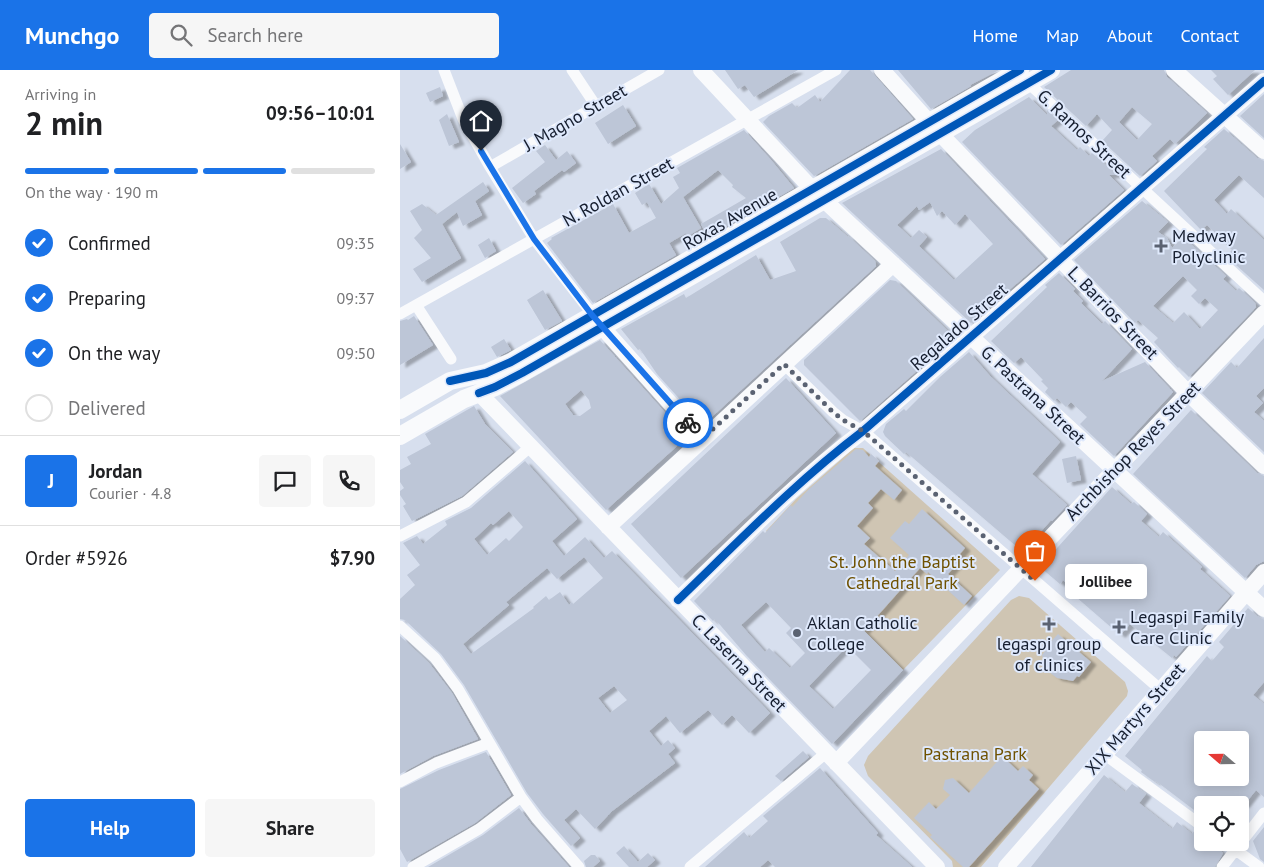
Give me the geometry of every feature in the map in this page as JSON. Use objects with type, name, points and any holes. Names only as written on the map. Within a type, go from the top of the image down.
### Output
[{"type":"main road","name":"Roxas Avenue","points":[[400,436],[471,396],[507,381],[598,321],[935,128],[1020,74],[1051,70]]},
{"type":"main road","name":"Roxas Avenue","points":[[400,410],[450,381],[498,369],[598,321]]},
{"type":"street","points":[[444,70],[463,119],[534,239],[598,321],[702,439]]},
{"type":"street","points":[[572,70],[596,106]]},
{"type":"street","name":"J. Magno Street","points":[[490,167],[660,70]]},
{"type":"street","name":"G. Pastrana Street","points":[[701,70],[818,195],[1264,609]]},
{"type":"street","name":"N. Roldan Street","points":[[400,314],[836,70]]},
{"type":"street","name":"L. Barrios Street","points":[[882,70],[935,128],[1188,392],[1264,466]]},
{"type":"street","points":[[1174,70],[1264,151]]},
{"type":"street","name":"G. Ramos Street","points":[[1020,74],[1264,301]]},
{"type":"street","name":"Regalado Street","points":[[678,600],[792,490],[863,431],[1264,81]]},
{"type":"street","points":[[608,527],[893,264]]},
{"type":"street","points":[[416,304],[451,359]]},
{"type":"street","name":"Archbishop Reyes Street","points":[[831,758],[1021,569],[1264,313]]},
{"type":"street","points":[[784,364],[833,412],[863,431],[1161,690]]},
{"type":"street","name":"C. Laserna Street","points":[[471,396],[530,447],[937,867]]},
{"type":"street","points":[[400,536],[466,502],[530,447]]},
{"type":"street","name":"XIX Martyrs Street","points":[[1006,867],[1264,572]]},
{"type":"street","points":[[400,626],[435,658],[458,689],[521,797],[537,819],[579,867]]},
{"type":"street","points":[[400,782],[436,763],[489,743]]},
{"type":"street","points":[[1104,754],[1194,820]]},
{"type":"street","points":[[690,867],[831,758]]},
{"type":"street","points":[[414,867],[479,829],[521,797]]},
{"type":"street","points":[[1249,832],[1264,813]]},
{"type":"street","points":[[1222,867],[1234,851]]},
{"type":"street","points":[[1236,851],[1259,867]]},
{"type":"green space","name":"St. John the Baptist Cathedral Park","points":[[854,448],[863,448],[1000,570],[903,670],[766,531],[796,499]]},
{"type":"green space","name":"Pastrana Park","points":[[1019,596],[1029,598],[1125,682],[1128,691],[1127,696],[981,867],[953,867],[952,861],[868,776],[864,765],[868,756],[1011,600]]},
{"type":"building","points":[[725,70],[798,70],[754,97],[745,85],[738,89]]},
{"type":"building","points":[[850,70],[870,70],[913,119],[814,176],[763,122],[769,116],[792,103],[797,108],[815,95],[820,102]]},
{"type":"building","points":[[898,70],[999,70],[931,109]]},
{"type":"building","points":[[1071,70],[1164,70],[1167,77],[1207,113],[1175,144],[1170,139],[1152,156],[1157,161],[1140,176],[1102,141],[1112,130],[1097,114],[1086,126],[1044,87]],"holes":[[[1132,107],[1152,124],[1137,140],[1119,122]]]},
{"type":"building","points":[[1211,70],[1255,70],[1228,95],[1213,79],[1217,76]]},
{"type":"building","points":[[440,87],[443,96],[430,102],[426,93]]},
{"type":"building","points":[[1264,94],[1264,138],[1240,116]]},
{"type":"building","points":[[1029,97],[1047,115],[1047,110],[1058,120],[1051,126],[1077,150],[1080,147],[1089,156],[1092,153],[1117,175],[1109,175],[1124,190],[1061,245],[962,142],[975,130]]},
{"type":"building","points":[[623,105],[636,126],[608,144],[595,123]]},
{"type":"building","points":[[447,114],[459,142],[449,146],[439,120]]},
{"type":"building","points":[[1224,129],[1257,158],[1264,161],[1264,198],[1239,175],[1214,200],[1227,214],[1231,209],[1264,240],[1264,290],[1226,256],[1232,250],[1207,225],[1201,230],[1164,191],[1207,149],[1204,147]]},
{"type":"building","points":[[744,130],[794,188],[708,237],[701,224],[746,198],[732,187],[733,185],[718,170],[683,197],[701,228],[688,236],[686,233],[669,243],[676,255],[593,303],[547,243],[551,238],[613,204],[629,233],[656,218],[647,202],[642,205],[635,193],[649,184],[661,204],[679,188],[673,177],[680,173],[677,168]]},
{"type":"building","points":[[400,144],[411,162],[400,169]]},
{"type":"building","points":[[545,145],[556,160],[567,151],[576,163],[564,172],[562,170],[534,191],[536,194],[523,203],[512,188],[545,162],[536,151]]},
{"type":"building","points":[[941,149],[1045,259],[971,323],[842,203]],"holes":[[[930,202],[937,216],[942,211],[955,225],[965,214],[993,244],[954,280],[919,246],[927,237],[919,230],[911,238],[897,225],[917,206],[919,210]]]},
{"type":"building","points":[[483,182],[489,191],[475,201],[482,215],[463,226],[457,212],[442,224],[461,258],[422,282],[413,269],[431,258],[414,238],[422,230],[410,211],[422,204],[436,215]]},
{"type":"building","points":[[1142,201],[1168,222],[1158,232],[1167,238],[1172,248],[1183,237],[1226,276],[1223,279],[1236,291],[1239,288],[1255,303],[1256,307],[1189,377],[1154,342],[1158,338],[1138,320],[1135,323],[1074,260]],"holes":[[[1183,276],[1197,290],[1191,296],[1199,304],[1205,298],[1218,310],[1200,329],[1184,312],[1173,323],[1153,306]]]},
{"type":"building","points":[[820,218],[826,218],[848,236],[875,261],[876,266],[703,425],[657,374],[640,349],[638,350],[621,329],[684,294],[686,298],[756,255],[770,280],[796,271],[780,242]]},
{"type":"building","points":[[489,238],[496,251],[485,258],[478,245]]},
{"type":"building","points":[[1059,273],[1075,289],[1073,291],[1083,301],[1081,303],[1102,324],[1105,321],[1132,349],[1102,381],[1145,362],[1173,392],[1114,456],[1080,424],[1087,417],[1071,402],[1066,407],[1057,398],[1054,401],[1045,392],[1048,388],[1041,381],[1043,380],[1021,357],[1014,363],[991,341]]},
{"type":"building","points":[[890,280],[896,281],[954,337],[860,421],[804,365],[804,360]]},
{"type":"building","points":[[543,290],[562,321],[545,330],[527,300]]},
{"type":"building","points":[[414,316],[433,345],[400,365],[400,321],[408,320]]},
{"type":"building","points":[[1264,338],[1264,388],[1256,396],[1263,403],[1254,412],[1264,421],[1264,452],[1202,393],[1231,362],[1237,368]]},
{"type":"building","points":[[504,339],[511,350],[497,357],[491,347]]},
{"type":"building","points":[[600,340],[687,437],[606,510],[500,396]],"holes":[[[581,390],[589,400],[591,408],[580,416],[573,415],[565,404]]]},
{"type":"building","points":[[969,352],[990,376],[1060,442],[1032,474],[1067,505],[1023,552],[906,452],[904,454],[883,432],[886,424],[904,409],[906,411],[940,377]]},
{"type":"building","points":[[786,378],[836,433],[681,578],[631,524]]},
{"type":"building","points":[[474,406],[485,424],[513,452],[462,496],[412,521],[403,506],[406,504],[400,495],[400,491],[404,488],[400,482],[400,470],[411,464],[407,457],[431,444],[425,434]]},
{"type":"building","points":[[1191,410],[1257,473],[1264,476],[1264,561],[1256,565],[1245,578],[1133,474]]},
{"type":"building","points":[[856,449],[863,450],[869,457],[871,454],[879,461],[875,466],[902,490],[894,500],[881,489],[868,503],[873,508],[857,526],[870,538],[864,544],[895,571],[909,555],[890,538],[905,521],[909,524],[922,509],[965,548],[954,561],[957,564],[948,574],[972,596],[964,605],[928,572],[927,574],[920,568],[864,631],[903,670],[832,744],[746,655],[715,619],[713,621],[694,601],[763,531],[765,533],[809,489]],"holes":[[[766,602],[791,628],[786,633],[805,653],[790,668],[769,648],[765,652],[741,625]],[[847,646],[871,670],[833,709],[809,686]]]},
{"type":"building","points":[[1076,456],[1081,480],[1067,483],[1062,459]]},
{"type":"building","points":[[525,461],[577,519],[552,541],[564,556],[585,537],[604,558],[612,551],[770,713],[749,733],[732,715],[722,725],[708,710],[680,733],[666,716],[649,731],[661,746],[668,740],[675,748],[668,754],[675,763],[612,811],[595,829],[576,809],[564,820],[580,838],[571,846],[527,793],[464,685],[441,654],[405,620],[400,619],[400,599],[415,585],[407,575],[420,565],[403,543],[417,536],[423,544],[447,525],[445,521],[471,508]],"holes":[[[509,511],[523,527],[509,541],[506,538],[487,555],[474,539],[491,523],[493,525]],[[584,557],[603,578],[573,604],[572,602],[569,605],[560,592],[549,600],[546,596],[534,608],[471,654],[463,644],[509,605],[506,602],[547,568],[557,579]],[[614,686],[627,700],[610,713],[598,698]]]},
{"type":"building","points":[[1112,487],[1131,504],[1134,502],[1147,514],[1141,521],[1159,537],[1163,532],[1202,567],[1200,569],[1230,596],[1176,657],[1174,655],[1172,658],[1130,624],[1120,635],[1075,596],[1078,592],[1063,580],[1060,584],[1040,567]]},
{"type":"building","points":[[1248,608],[1264,620],[1264,682],[1253,695],[1264,704],[1264,797],[1256,790],[1249,799],[1249,796],[1194,796],[1194,810],[1141,772],[1142,770],[1125,756],[1207,656],[1212,661],[1224,647],[1219,642]]},
{"type":"building","points":[[1058,634],[1091,662],[1079,677],[1077,676],[1073,681],[1057,678],[1049,672],[1044,662],[1042,655],[1047,649],[1045,648]]},
{"type":"building","points":[[400,636],[429,663],[452,693],[478,739],[433,756],[400,774]]},
{"type":"building","points":[[803,751],[809,757],[781,781],[775,776]]},
{"type":"building","points":[[486,752],[511,795],[475,823],[407,862],[400,849],[400,789],[439,770]]},
{"type":"building","points":[[1002,756],[1018,771],[1023,766],[1033,775],[1029,780],[1039,789],[969,867],[963,867],[930,837],[932,835],[914,818],[929,802],[936,809],[950,795],[943,789],[945,780],[953,778],[969,793]]},
{"type":"building","points":[[820,768],[878,833],[876,835],[912,867],[775,867],[768,860],[760,867],[705,867],[744,832],[749,838],[768,821],[763,816]]},
{"type":"building","points":[[1104,775],[1125,792],[1132,784],[1146,794],[1139,803],[1172,829],[1177,822],[1192,834],[1194,831],[1194,851],[1221,851],[1223,853],[1215,867],[1031,867]]},
{"type":"building","points":[[519,808],[569,867],[428,867],[483,835]]},
{"type":"building","points":[[1264,827],[1264,862],[1260,859],[1253,841]]},
{"type":"building","points":[[624,846],[638,862],[648,853],[655,860],[647,867],[629,867],[616,853]]},
{"type":"building","points":[[591,855],[595,855],[600,861],[593,867],[586,867],[584,861]]},
{"type":"cycle path","points":[[450,381],[486,373],[511,362],[1020,70]]},
{"type":"cycle path","points":[[479,393],[522,373],[1051,70]]},
{"type":"cycle path","points":[[678,600],[815,470],[863,431],[1264,81]]},
{"type":"way so far","points":[[688,423],[702,439],[784,364],[819,400],[843,420],[863,431],[1035,581]]},
{"type":"place","name":"Medway Polyclinic","points":[[1161,246]]},
{"type":"place","name":"Jollibee","points":[[1035,581]]},
{"type":"place","name":"legaspi group of clinics","points":[[1049,624]]},
{"type":"place","name":"Legaspi Family Care Clinic","points":[[1119,627]]},
{"type":"place","name":"Aklan Catholic College","points":[[797,633]]},
{"type":"route","points":[[481,151],[534,239],[592,315],[688,423]]}]
